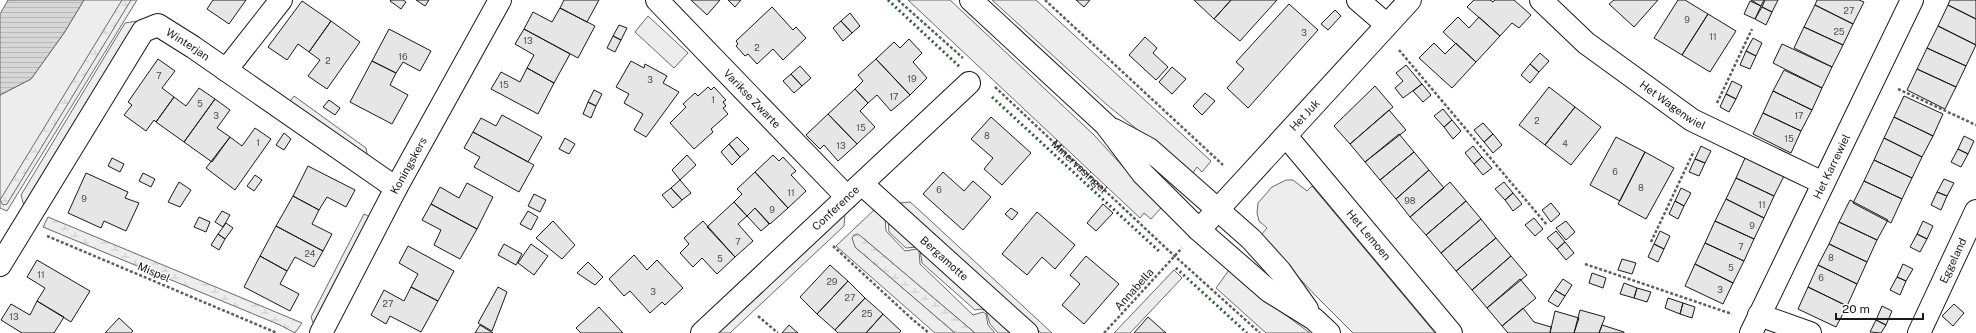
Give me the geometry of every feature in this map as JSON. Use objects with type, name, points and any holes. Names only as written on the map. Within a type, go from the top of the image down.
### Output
[{"type":"street","points":[[226,70],[281,0]]},
{"type":"street","name":"Koningskers","points":[[322,333],[396,188],[500,0]]},
{"type":"street","name":"Varikse Zwarte","points":[[657,0],[855,191]]},
{"type":"street","points":[[971,0],[1106,126],[1144,174],[1198,230],[1269,291],[1322,327]]},
{"type":"street","points":[[1358,0],[1385,27]]},
{"type":"street","name":"Het Juk","points":[[1198,230],[1243,183],[1410,0]]},
{"type":"street","name":"Het Wagenwiel","points":[[1540,0],[1586,42],[1692,120],[1823,183]]},
{"type":"street","name":"Het Karrewiel","points":[[1755,323],[1912,0]]},
{"type":"street","name":"Winterjan","points":[[0,265],[143,31],[158,25],[226,70],[396,188]]},
{"type":"street","name":"Conference","points":[[702,333],[855,191],[980,83]]},
{"type":"street","points":[[1106,126],[1149,149],[1251,239],[1280,271],[1322,327]]},
{"type":"street","name":"Het Lemoen","points":[[1286,136],[1451,333]]},
{"type":"street","name":"Bergamotte","points":[[855,191],[1027,333]]},
{"type":"street","name":"Eggeland","points":[[1919,333],[1976,210]]},
{"type":"street","points":[[1755,323],[1810,333]]},
{"type":"path","points":[[898,0],[965,60]]},
{"type":"path","points":[[1045,0],[1243,183]]},
{"type":"path","points":[[1385,27],[1547,225]]},
{"type":"path","points":[[1874,78],[1976,125]]},
{"type":"path","name":"Minervasingel","points":[[980,83],[1260,333]]},
{"type":"path","name":"Mispel","points":[[24,226],[277,333]]},
{"type":"path","points":[[814,228],[929,333]]},
{"type":"path","name":"Annabella","points":[[1104,333],[1175,256]]},
{"type":"path","points":[[1585,264],[1755,323]]},
{"type":"shaded area","points":[[8,0],[84,0],[64,33],[31,79],[0,95],[0,14]]},
{"type":"shaded area","points":[[84,0],[137,0],[7,211],[0,208],[0,95],[31,79],[64,33]]},
{"type":"shaded area","points":[[908,0],[950,0],[1094,135],[1161,208],[1151,219],[1144,213],[1140,218]]},
{"type":"shaded area","points":[[992,0],[1036,0],[1211,161],[1202,172],[1197,167],[1192,174],[1106,104]]},
{"type":"shaded area","points":[[648,16],[688,53],[674,68],[635,32]]},
{"type":"shaded area","points":[[137,21],[24,206],[21,195],[125,23]]},
{"type":"shaded area","points":[[294,96],[366,148],[368,159],[288,104]]},
{"type":"shaded area","points":[[1286,180],[1293,180],[1307,191],[1312,186],[1435,333],[1353,333],[1316,296],[1260,236],[1267,228],[1259,221],[1257,213],[1258,203],[1272,187]]},
{"type":"shaded area","points":[[910,202],[1052,333],[1041,333],[899,203]]},
{"type":"shaded area","points":[[874,210],[885,218],[886,231],[905,251],[917,249],[919,251],[920,264],[973,315],[983,312],[986,314],[988,325],[995,333],[975,333],[863,238],[855,247],[955,333],[935,333],[836,246]]},
{"type":"shaded area","points":[[364,214],[372,218],[315,328],[311,317]]},
{"type":"shaded area","points":[[845,214],[844,226],[730,333],[718,333]]},
{"type":"shaded area","points":[[888,220],[1010,333],[998,333],[990,324],[986,311],[981,309],[975,310],[922,263],[920,250],[917,247],[906,248],[889,232]]},
{"type":"shaded area","points":[[1174,270],[1182,278],[1130,333],[1114,333]]},
{"type":"shaded area","points":[[1229,270],[1241,282],[1310,333],[1266,333],[1216,288]]},
{"type":"green space","points":[[122,0],[131,0],[7,204],[3,205],[0,200]]},
{"type":"green space","points":[[48,217],[302,323],[295,333],[280,325],[43,227]]},
{"type":"green space","points":[[858,234],[975,333],[955,333],[855,247],[852,238],[854,235]]},
{"type":"building","points":[[213,0],[246,0],[229,24],[207,9]]},
{"type":"building","points":[[403,0],[406,2],[401,9],[390,1]]},
{"type":"building","points":[[416,0],[429,0],[425,6]]},
{"type":"building","points":[[564,0],[599,0],[587,22],[560,8]]},
{"type":"building","points":[[691,0],[720,0],[707,15]]},
{"type":"building","points":[[728,0],[741,0],[735,7]]},
{"type":"building","points":[[1076,0],[1090,0],[1084,7]]},
{"type":"building","points":[[1194,0],[1231,0],[1214,19]]},
{"type":"building","points":[[1231,0],[1277,0],[1240,41],[1214,19]]},
{"type":"building","points":[[1474,0],[1490,0],[1493,2],[1495,0],[1514,0],[1531,15],[1519,28],[1512,23],[1500,36],[1467,7]]},
{"type":"building","points":[[1614,0],[1658,0],[1634,27],[1609,4]]},
{"type":"building","points":[[1678,0],[1685,0],[1708,14],[1682,55],[1654,38]]},
{"type":"building","points":[[1751,0],[1764,0],[1761,6]]},
{"type":"building","points":[[1765,0],[1778,0],[1772,12],[1762,7]]},
{"type":"building","points":[[1817,0],[1859,0],[1864,2],[1853,24],[1815,5]]},
{"type":"building","points":[[1950,0],[1976,0],[1976,19],[1948,5]]},
{"type":"building","points":[[302,1],[331,21],[309,52],[298,44],[287,60],[268,47]]},
{"type":"building","points":[[1750,1],[1761,6],[1755,19],[1744,14]]},
{"type":"building","points":[[1289,4],[1318,30],[1248,108],[1227,88],[1244,69],[1236,62]]},
{"type":"building","points":[[1815,5],[1853,24],[1843,45],[1804,27]]},
{"type":"building","points":[[1948,5],[1976,19],[1976,45],[1938,26]]},
{"type":"building","points":[[772,7],[793,30],[796,27],[806,38],[783,60],[773,49],[757,64],[748,54],[745,56],[736,46],[738,44],[736,41]]},
{"type":"building","points":[[1762,7],[1772,12],[1766,25],[1755,19]]},
{"type":"building","points":[[560,8],[595,26],[578,58],[524,29],[533,12],[552,22]]},
{"type":"building","points":[[1335,10],[1341,16],[1328,30],[1321,24]]},
{"type":"building","points":[[850,13],[860,26],[852,33],[841,21]]},
{"type":"building","points":[[1708,14],[1736,31],[1710,72],[1682,55]]},
{"type":"building","points":[[1458,17],[1469,28],[1479,17],[1500,36],[1476,62],[1443,32]]},
{"type":"building","points":[[331,21],[360,42],[327,89],[308,76],[320,60],[309,52]]},
{"type":"building","points":[[841,21],[852,33],[843,41],[833,28]]},
{"type":"building","points":[[619,25],[627,28],[621,40],[613,36]]},
{"type":"building","points":[[1938,26],[1976,45],[1966,66],[1927,48]]},
{"type":"building","points":[[1804,27],[1843,45],[1832,67],[1794,48]]},
{"type":"building","points":[[389,29],[431,51],[420,71],[403,62],[396,73],[372,61]]},
{"type":"building","points":[[524,29],[570,54],[554,83],[527,68],[534,55],[515,44]]},
{"type":"building","points":[[613,36],[621,40],[615,52],[607,48]]},
{"type":"building","points":[[1145,37],[1157,48],[1153,53],[1168,67],[1156,80],[1129,55]]},
{"type":"building","points":[[1753,38],[1762,43],[1756,56],[1746,51]]},
{"type":"building","points":[[909,39],[922,53],[913,62],[927,78],[910,95],[876,59],[894,42],[900,48]]},
{"type":"building","points":[[1434,43],[1445,54],[1456,43],[1476,62],[1452,88],[1419,58]]},
{"type":"building","points":[[1782,44],[1832,67],[1822,88],[1773,63]]},
{"type":"building","points":[[1927,48],[1966,66],[1956,87],[1917,69]]},
{"type":"building","points":[[1746,51],[1756,56],[1750,69],[1740,65]]},
{"type":"building","points":[[1540,53],[1549,61],[1539,72],[1530,64]]},
{"type":"building","points":[[158,59],[175,71],[162,88],[174,97],[156,122],[154,120],[146,131],[124,115],[132,105],[128,102]]},
{"type":"building","points":[[876,59],[910,95],[891,111],[877,95],[868,103],[855,89],[863,81],[858,75]]},
{"type":"building","points":[[372,61],[396,73],[390,85],[408,95],[392,124],[350,102]]},
{"type":"building","points":[[631,61],[644,68],[645,64],[667,76],[663,83],[679,92],[646,137],[634,130],[643,114],[624,103],[629,94],[616,87]]},
{"type":"building","points":[[1530,64],[1539,72],[1530,83],[1521,75]]},
{"type":"building","points":[[1406,65],[1422,84],[1403,98],[1395,88],[1403,81],[1396,73]]},
{"type":"building","points":[[800,66],[811,78],[802,86],[791,74]]},
{"type":"building","points":[[1172,67],[1186,79],[1172,94],[1159,82]]},
{"type":"building","points":[[527,68],[554,83],[538,114],[491,89],[501,72],[520,82]]},
{"type":"building","points":[[1917,69],[1956,87],[1945,109],[1907,90]]},
{"type":"building","points":[[1784,70],[1822,88],[1812,110],[1773,91]]},
{"type":"building","points":[[791,74],[802,86],[794,93],[783,81]]},
{"type":"building","points":[[1732,81],[1742,86],[1736,99],[1726,94]]},
{"type":"building","points":[[1422,84],[1431,95],[1423,102],[1413,91]]},
{"type":"building","points":[[1375,86],[1393,107],[1350,144],[1334,126]]},
{"type":"building","points":[[708,87],[711,90],[714,87],[726,100],[723,102],[726,106],[723,108],[728,114],[711,129],[713,132],[694,149],[670,123],[686,107],[683,104],[695,93],[698,96]]},
{"type":"building","points":[[1549,87],[1575,107],[1545,145],[1519,125]]},
{"type":"building","points":[[199,88],[215,99],[184,142],[156,122],[174,97],[186,106]]},
{"type":"building","points":[[855,89],[868,103],[860,111],[875,127],[857,144],[828,114]]},
{"type":"building","points":[[594,90],[602,94],[596,106],[588,102]]},
{"type":"building","points":[[1773,91],[1812,110],[1801,131],[1763,113]]},
{"type":"building","points":[[1205,93],[1215,101],[1202,115],[1193,106]]},
{"type":"building","points":[[1726,94],[1736,99],[1729,112],[1720,107]]},
{"type":"building","points":[[1904,96],[1943,114],[1933,136],[1894,117]]},
{"type":"building","points":[[215,99],[230,110],[217,128],[230,137],[212,162],[184,142]]},
{"type":"building","points":[[329,100],[340,108],[335,115],[323,107]]},
{"type":"building","points":[[588,102],[596,106],[591,118],[583,114]]},
{"type":"building","points":[[1575,107],[1601,127],[1571,165],[1545,145]]},
{"type":"building","points":[[1443,109],[1452,120],[1444,127],[1434,116]]},
{"type":"building","points":[[1389,110],[1406,130],[1365,162],[1350,144]]},
{"type":"building","points":[[1763,113],[1801,131],[1791,153],[1753,134]]},
{"type":"building","points":[[828,114],[857,144],[838,161],[824,145],[820,149],[806,135]]},
{"type":"building","points":[[502,115],[542,137],[528,162],[473,132],[481,118],[496,126]]},
{"type":"building","points":[[991,117],[1031,153],[1002,185],[984,169],[993,158],[971,139]]},
{"type":"building","points":[[1894,117],[1933,136],[1922,157],[1884,138]]},
{"type":"building","points":[[1452,120],[1461,131],[1453,139],[1444,127]]},
{"type":"building","points":[[1483,123],[1493,134],[1484,142],[1474,130]]},
{"type":"building","points":[[255,128],[271,139],[235,190],[206,168],[230,137],[242,146]]},
{"type":"building","points":[[473,132],[534,165],[519,192],[474,167],[480,157],[464,148]]},
{"type":"building","points":[[284,133],[291,139],[284,150],[276,145]]},
{"type":"building","points":[[1399,134],[1414,152],[1380,180],[1365,162]]},
{"type":"building","points":[[1493,134],[1502,145],[1493,153],[1484,142]]},
{"type":"building","points":[[1964,136],[1974,141],[1968,154],[1958,149]]},
{"type":"building","points":[[737,137],[749,149],[740,157],[729,144]]},
{"type":"building","points":[[1616,137],[1645,152],[1620,201],[1590,185]]},
{"type":"building","points":[[565,138],[575,144],[569,154],[559,149]]},
{"type":"building","points":[[1884,138],[1922,157],[1912,178],[1874,160]]},
{"type":"building","points":[[729,144],[740,157],[732,165],[721,152]]},
{"type":"building","points":[[1473,146],[1482,157],[1474,164],[1465,153]]},
{"type":"building","points":[[1701,146],[1711,151],[1705,163],[1695,159]]},
{"type":"building","points":[[1958,149],[1968,154],[1961,167],[1951,162]]},
{"type":"building","points":[[1414,152],[1429,170],[1396,199],[1380,180]]},
{"type":"building","points":[[1645,152],[1674,168],[1646,219],[1618,204]]},
{"type":"building","points":[[687,155],[696,165],[680,180],[672,170]]},
{"type":"building","points":[[773,155],[779,161],[783,157],[796,171],[791,175],[806,191],[788,208],[755,172]]},
{"type":"building","points":[[1746,156],[1785,174],[1774,196],[1736,178]]},
{"type":"building","points":[[1482,157],[1492,168],[1483,175],[1474,164]]},
{"type":"building","points":[[112,158],[124,164],[120,172],[108,166]]},
{"type":"building","points":[[1695,159],[1705,163],[1699,176],[1689,172]]},
{"type":"building","points":[[1874,160],[1912,178],[1902,199],[1864,181]]},
{"type":"building","points":[[308,166],[355,190],[346,207],[327,197],[319,210],[293,196]]},
{"type":"building","points":[[1429,170],[1444,188],[1410,217],[1396,199]]},
{"type":"building","points":[[755,172],[788,208],[770,224],[755,208],[747,216],[734,202],[742,194],[737,189]]},
{"type":"building","points":[[943,172],[964,191],[973,181],[991,197],[963,230],[923,194]]},
{"type":"building","points":[[86,173],[128,192],[125,198],[139,203],[126,231],[104,221],[101,228],[68,213]]},
{"type":"building","points":[[143,173],[155,179],[151,187],[139,181]]},
{"type":"building","points":[[255,175],[262,180],[254,191],[247,186]]},
{"type":"building","points":[[1736,178],[1774,196],[1764,218],[1726,199]]},
{"type":"building","points":[[1944,179],[1954,183],[1947,196],[1937,192]]},
{"type":"building","points":[[680,180],[691,193],[682,200],[671,188]]},
{"type":"building","points":[[1864,181],[1902,199],[1891,223],[1853,203]]},
{"type":"building","points":[[179,182],[191,190],[180,207],[168,202]]},
{"type":"building","points":[[1450,182],[1466,201],[1426,235],[1410,217]]},
{"type":"building","points":[[1504,182],[1513,193],[1505,200],[1495,189]]},
{"type":"building","points":[[467,183],[493,197],[477,229],[431,204],[440,187],[459,198]]},
{"type":"building","points":[[671,188],[682,200],[673,208],[662,195]]},
{"type":"building","points":[[1681,188],[1691,193],[1684,206],[1675,201]]},
{"type":"building","points":[[1937,192],[1947,196],[1941,210],[1931,205]]},
{"type":"building","points":[[1513,193],[1522,204],[1513,211],[1505,200]]},
{"type":"building","points":[[534,194],[546,200],[540,212],[528,206]]},
{"type":"building","points":[[293,196],[319,210],[312,224],[332,234],[323,251],[276,226]]},
{"type":"building","points":[[1726,199],[1764,218],[1754,239],[1715,221]]},
{"type":"building","points":[[1850,200],[1888,220],[1877,240],[1839,222]]},
{"type":"building","points":[[1466,201],[1481,219],[1441,253],[1426,235]]},
{"type":"building","points":[[1675,201],[1684,206],[1678,219],[1669,214]]},
{"type":"building","points":[[734,202],[747,216],[738,224],[753,241],[735,257],[707,227]]},
{"type":"building","points":[[1551,203],[1560,214],[1551,222],[1542,210]]},
{"type":"building","points":[[431,204],[477,229],[460,259],[434,245],[441,230],[422,220]]},
{"type":"building","points":[[1103,204],[1113,213],[1096,231],[1087,223]]},
{"type":"building","points":[[755,208],[769,224],[761,231],[747,216]]},
{"type":"building","points":[[1011,208],[1018,213],[1012,220],[1005,214]]},
{"type":"building","points":[[222,211],[230,215],[223,227],[215,222]]},
{"type":"building","points":[[528,211],[538,217],[531,230],[520,224]]},
{"type":"building","points":[[1037,212],[1075,245],[1055,269],[1042,257],[1027,275],[1002,254]]},
{"type":"building","points":[[199,217],[210,222],[206,232],[194,227]]},
{"type":"building","points":[[1534,218],[1543,229],[1535,236],[1525,225]]},
{"type":"building","points":[[1481,219],[1496,238],[1456,271],[1441,253]]},
{"type":"building","points":[[553,221],[575,245],[562,259],[536,238]]},
{"type":"building","points":[[703,221],[735,257],[717,274],[702,258],[693,267],[680,253],[689,244],[684,238]]},
{"type":"building","points":[[1566,221],[1575,232],[1566,240],[1556,228]]},
{"type":"building","points":[[1715,221],[1754,239],[1744,261],[1705,243]]},
{"type":"building","points":[[1923,221],[1933,226],[1927,239],[1917,234]]},
{"type":"building","points":[[1839,222],[1877,240],[1867,262],[1829,244]]},
{"type":"building","points":[[226,223],[233,228],[225,239],[218,234]]},
{"type":"building","points":[[276,226],[323,251],[314,267],[295,257],[287,271],[260,256]]},
{"type":"building","points":[[1556,231],[1565,242],[1557,249],[1547,238]]},
{"type":"building","points":[[1660,231],[1670,236],[1664,249],[1654,244]]},
{"type":"building","points":[[218,234],[225,239],[219,250],[211,245]]},
{"type":"building","points":[[1917,234],[1927,239],[1920,252],[1910,247]]},
{"type":"building","points":[[1496,238],[1511,256],[1472,290],[1456,271]]},
{"type":"building","points":[[1565,242],[1574,253],[1566,260],[1557,249]]},
{"type":"building","points":[[1705,243],[1744,261],[1733,283],[1695,264]]},
{"type":"building","points":[[504,244],[522,254],[516,265],[498,255]]},
{"type":"building","points":[[531,244],[548,256],[534,275],[518,263]]},
{"type":"building","points":[[1654,244],[1664,249],[1658,262],[1648,257]]},
{"type":"building","points":[[1829,244],[1867,262],[1857,284],[1818,265]]},
{"type":"building","points":[[408,246],[454,271],[438,301],[411,287],[418,274],[399,263]]},
{"type":"building","points":[[634,255],[647,270],[657,260],[683,288],[665,305],[662,302],[650,313],[630,291],[624,296],[609,279]]},
{"type":"building","points":[[260,256],[287,271],[280,284],[299,294],[290,311],[244,287]]},
{"type":"building","points":[[1086,256],[1119,284],[1084,324],[1062,305],[1080,284],[1070,275]]},
{"type":"building","points":[[1511,256],[1527,275],[1487,308],[1472,290]]},
{"type":"building","points":[[1622,259],[1636,263],[1632,274],[1618,270]]},
{"type":"building","points":[[37,260],[90,291],[71,322],[37,301],[45,288],[27,277]]},
{"type":"building","points":[[588,262],[603,277],[595,285],[577,273]]},
{"type":"building","points":[[1695,264],[1733,283],[1723,304],[1685,286]]},
{"type":"building","points":[[1903,264],[1913,269],[1906,281],[1897,277]]},
{"type":"building","points":[[830,265],[848,281],[817,314],[800,297]]},
{"type":"building","points":[[1818,265],[1857,284],[1847,306],[1808,287]]},
{"type":"building","points":[[1592,273],[1606,278],[1603,288],[1589,283]]},
{"type":"building","points":[[1897,277],[1906,281],[1900,295],[1890,290]]},
{"type":"building","points":[[1520,279],[1536,298],[1502,326],[1487,308]]},
{"type":"building","points":[[1563,279],[1572,285],[1565,296],[1555,290]]},
{"type":"building","points":[[848,281],[865,298],[835,330],[817,314]]},
{"type":"building","points":[[1624,283],[1637,288],[1634,298],[1620,294]]},
{"type":"building","points":[[411,287],[438,301],[421,332],[390,316],[386,324],[371,315],[384,290],[404,301]]},
{"type":"building","points":[[498,287],[507,292],[492,331],[478,323]]},
{"type":"building","points":[[1808,287],[1847,306],[1836,327],[1798,309]]},
{"type":"building","points":[[1637,288],[1651,292],[1647,302],[1634,298]]},
{"type":"building","points":[[1555,290],[1565,296],[1558,307],[1548,301]]},
{"type":"building","points":[[865,298],[883,314],[866,333],[838,333],[835,330]]},
{"type":"building","points":[[1668,298],[1683,303],[1680,314],[1665,308]]},
{"type":"building","points":[[37,301],[64,317],[54,333],[22,333],[1,320],[11,304],[30,315]]},
{"type":"building","points":[[1683,303],[1695,307],[1692,318],[1680,314]]},
{"type":"building","points":[[1954,304],[1964,313],[1953,326],[1942,316]]},
{"type":"building","points":[[1882,306],[1892,311],[1886,325],[1876,320]]},
{"type":"building","points":[[599,307],[623,333],[581,333],[576,328]]},
{"type":"building","points":[[1523,308],[1534,322],[1551,327],[1550,333],[1508,333],[1502,326]]},
{"type":"building","points":[[1580,310],[1605,317],[1599,333],[1574,333]]},
{"type":"building","points":[[1555,311],[1579,318],[1574,333],[1550,333]]},
{"type":"building","points":[[883,314],[901,331],[899,333],[866,333]]},
{"type":"building","points":[[1148,317],[1166,333],[1134,333]]},
{"type":"building","points":[[119,318],[133,331],[131,333],[105,333]]},
{"type":"building","points":[[1876,320],[1886,325],[1881,333],[1870,332]]},
{"type":"building","points":[[480,325],[493,333],[475,333]]},
{"type":"building","points":[[789,325],[798,333],[782,333]]},
{"type":"building","points":[[1602,325],[1624,332],[1624,333],[1599,333]]},
{"type":"hedge","points":[[888,0],[961,68]]},
{"type":"hedge","points":[[992,97],[1161,253]]},
{"type":"hedge","points":[[1176,268],[1247,333]]}]
